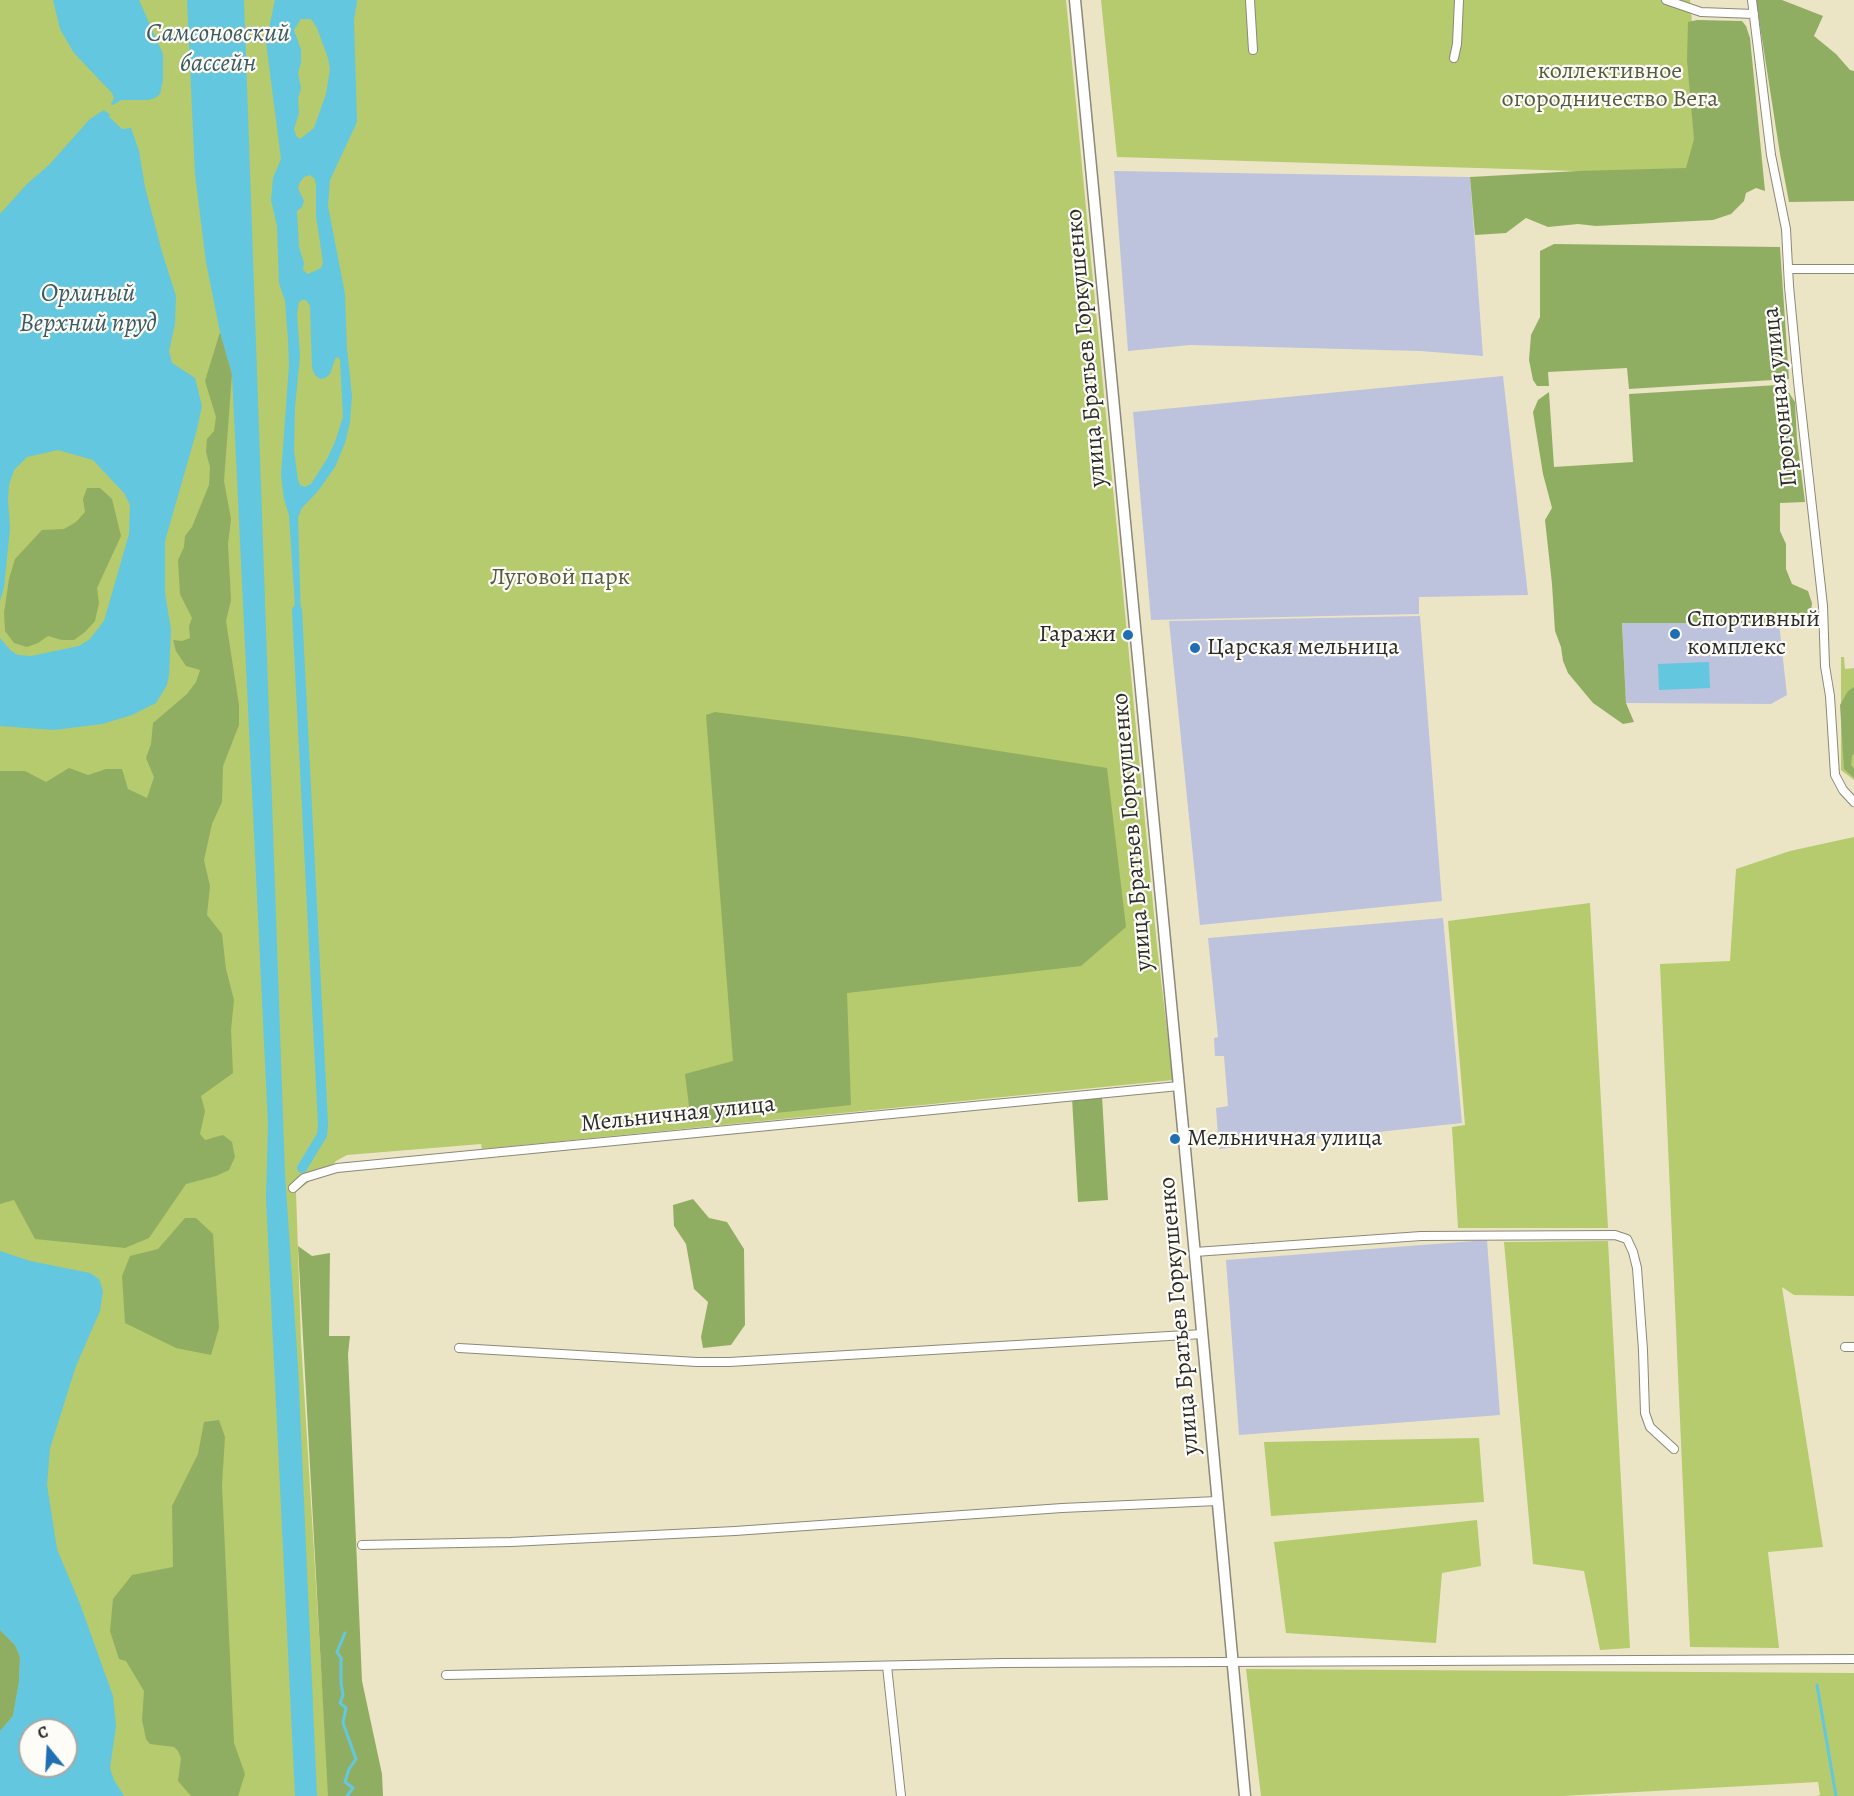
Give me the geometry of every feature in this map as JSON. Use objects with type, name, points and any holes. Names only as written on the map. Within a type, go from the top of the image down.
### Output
[{"type":"street","name":"улица Братьев Горкушенко","points":[[1075,0],[1245,1796]]},
{"type":"street","points":[[1250,0],[1252,50]]},
{"type":"street","points":[[1454,58],[1459,0]]},
{"type":"street","points":[[1666,0],[1701,12],[1754,14]]},
{"type":"street","name":"Прогонная улица","points":[[1752,0],[1771,155],[1786,229],[1797,369],[1823,606],[1825,666],[1830,696],[1835,775],[1843,790],[1854,802]]},
{"type":"street","points":[[1790,269],[1854,269]]},
{"type":"street","name":"Мельничная улица","points":[[293,1188],[304,1178],[337,1168],[1179,1086]]},
{"type":"street","points":[[1195,1252],[1421,1236],[1615,1236],[1627,1239],[1637,1268],[1645,1413],[1650,1427],[1674,1449]]},
{"type":"street","points":[[459,1348],[729,1362],[1203,1334]]},
{"type":"street","points":[[362,1545],[511,1542],[735,1531],[1062,1508],[1217,1501]]},
{"type":"street","points":[[446,1675],[887,1666],[1854,1659]]},
{"type":"street","points":[[887,1666],[901,1796]]},
{"type":"shaded area","points":[[1114,171],[1470,177],[1483,356],[1420,351],[1190,345],[1128,351]]},
{"type":"shaded area","points":[[1503,376],[1528,595],[1419,597],[1419,614],[1151,620],[1133,412]]},
{"type":"shaded area","points":[[1420,616],[1442,901],[1200,925],[1169,621]]},
{"type":"shaded area","points":[[1622,622],[1779,623],[1787,695],[1771,704],[1626,703]]},
{"type":"shaded area","points":[[1443,918],[1462,1123],[1219,1149],[1216,1108],[1228,1106],[1224,1056],[1215,1056],[1214,1038],[1218,1037],[1208,938]]},
{"type":"shaded area","points":[[1487,1240],[1500,1415],[1239,1435],[1226,1260]]},
{"type":"green space","name":"Луговой парк","points":[[0,0],[1066,0],[1157,946],[1173,1080],[482,1149],[481,1144],[347,1155],[336,1161],[325,1174],[310,1181],[296,1192],[301,1340],[329,1796],[0,1796]]},
{"type":"green space","name":"коллективное огородничество Вега","points":[[1101,0],[1690,0],[1706,175],[1117,157]]},
{"type":"green space","points":[[1756,0],[1782,0],[1823,16],[1814,36],[1836,54],[1850,70],[1854,71],[1854,201],[1789,202]]},
{"type":"green space","points":[[1697,20],[1742,21],[1746,26],[1750,38],[1765,191],[1756,188],[1746,193],[1744,201],[1731,214],[1713,220],[1548,227],[1526,218],[1506,233],[1475,235],[1470,177],[1686,168],[1694,139],[1687,60],[1688,22]]},
{"type":"green space","points":[[1554,244],[1780,247],[1789,379],[1629,389],[1627,368],[1548,372],[1549,386],[1537,386],[1533,380],[1529,360],[1531,335],[1540,317],[1540,251]]},
{"type":"green space","points":[[220,332],[232,374],[224,481],[231,519],[228,544],[231,600],[226,621],[239,705],[239,725],[223,766],[222,802],[212,824],[204,860],[210,886],[207,915],[222,934],[226,969],[234,1000],[231,1030],[233,1073],[201,1096],[205,1111],[200,1134],[205,1140],[223,1135],[232,1142],[235,1157],[229,1170],[186,1184],[149,1238],[125,1248],[35,1239],[14,1200],[0,1204],[0,771],[25,771],[46,782],[69,768],[88,775],[106,769],[122,769],[128,789],[147,798],[154,777],[146,758],[151,744],[153,723],[187,694],[196,682],[200,670],[186,666],[176,651],[173,640],[182,641],[190,638],[189,626],[192,618],[180,594],[178,560],[184,547],[185,536],[192,527],[209,485],[207,439],[214,431],[216,417],[205,381]]},
{"type":"green space","points":[[1778,385],[1786,388],[1795,402],[1805,502],[1780,503],[1780,531],[1786,544],[1786,569],[1792,584],[1808,591],[1812,603],[1811,612],[1779,623],[1622,623],[1626,703],[1634,722],[1623,724],[1593,703],[1568,673],[1555,631],[1545,520],[1552,508],[1543,474],[1533,412],[1538,400],[1549,392],[1554,467],[1633,462],[1629,394]]},
{"type":"green space","points":[[87,488],[100,488],[112,499],[121,536],[97,588],[99,603],[95,621],[74,640],[62,640],[48,636],[27,647],[14,643],[5,631],[4,613],[9,579],[15,559],[42,530],[64,529],[76,522],[85,512],[83,499]]},
{"type":"green space","points":[[1841,657],[1844,657],[1845,669],[1854,668],[1854,780],[1841,770]]},
{"type":"green space","points":[[1854,687],[1854,754],[1851,765],[1854,769],[1854,778],[1844,769],[1840,705],[1848,691]]},
{"type":"green space","points":[[715,712],[910,737],[1107,768],[1126,927],[1081,966],[847,993],[851,1105],[691,1122],[685,1074],[733,1061],[706,715]]},
{"type":"green space","points":[[1854,837],[1854,1296],[1794,1295],[1782,1287],[1823,1547],[1768,1552],[1779,1648],[1690,1647],[1660,964],[1730,961],[1736,869],[1790,851]]},
{"type":"green space","points":[[1590,903],[1608,1228],[1458,1228],[1452,1127],[1465,1125],[1448,921]]},
{"type":"green space","points":[[1102,1096],[1108,1200],[1078,1202],[1072,1098]]},
{"type":"green space","points":[[693,1199],[709,1218],[727,1222],[744,1249],[745,1325],[731,1345],[703,1348],[701,1337],[708,1302],[694,1289],[686,1244],[674,1226],[673,1205]]},
{"type":"green space","points":[[185,1218],[196,1218],[213,1234],[219,1328],[211,1355],[176,1348],[125,1323],[122,1276],[130,1256],[158,1249]]},
{"type":"green space","points":[[1608,1241],[1630,1648],[1600,1650],[1584,1571],[1533,1564],[1504,1242]]},
{"type":"green space","points":[[298,1246],[312,1256],[330,1253],[329,1336],[350,1336],[348,1354],[362,1681],[382,1774],[383,1796],[328,1796]]},
{"type":"green space","points":[[219,1420],[225,1437],[222,1485],[234,1743],[245,1774],[238,1796],[191,1796],[178,1781],[181,1758],[178,1751],[174,1747],[150,1744],[146,1739],[142,1720],[144,1691],[126,1661],[119,1659],[110,1631],[113,1599],[132,1575],[173,1567],[172,1506],[198,1454],[204,1422]]},
{"type":"green space","points":[[1479,1438],[1484,1502],[1271,1516],[1264,1442]]},
{"type":"green space","points":[[1477,1520],[1481,1566],[1442,1573],[1436,1643],[1286,1633],[1274,1542]]},
{"type":"green space","points":[[0,1630],[15,1645],[20,1657],[19,1682],[13,1716],[0,1731]]},
{"type":"green space","points":[[1246,1669],[1854,1673],[1854,1796],[1816,1796],[1820,1795],[1818,1782],[1563,1796],[1261,1796]]},
{"type":"water","points":[[53,0],[139,0],[163,54],[163,80],[160,94],[148,100],[121,100],[111,104],[114,98],[112,93],[74,53],[60,29]]},
{"type":"water","name":"Самсоновский бассейн","points":[[187,0],[244,0],[285,1174],[298,1366],[317,1796],[295,1796],[266,1198],[268,1125],[232,374],[220,332],[206,262],[195,174]]},
{"type":"water","points":[[275,0],[357,0],[354,20],[357,122],[330,180],[328,206],[345,294],[352,396],[350,422],[345,443],[335,467],[318,491],[302,508],[298,517],[301,621],[296,622],[289,515],[281,475],[289,365],[288,340],[285,301],[279,283],[277,226],[271,200],[273,178],[281,159],[266,42]],"holes":[[[301,19],[311,19],[317,28],[330,69],[326,94],[314,128],[300,139],[296,136],[294,129],[299,113],[298,99],[301,88],[298,73],[301,50],[294,30]],[[310,175],[316,184],[316,216],[323,262],[321,268],[308,274],[303,270],[297,211],[302,207],[304,201],[298,188],[304,177]],[[306,300],[310,306],[312,368],[315,375],[320,379],[325,378],[330,374],[335,359],[337,357],[340,359],[343,417],[327,459],[311,484],[305,487],[300,485],[298,480],[294,451],[300,356],[297,313],[299,302]]]},
{"type":"water","name":"Орлиный Верхний пруд","points":[[104,110],[122,129],[131,128],[139,151],[145,187],[176,296],[175,324],[169,351],[172,363],[195,378],[202,406],[165,541],[165,593],[171,630],[169,675],[167,685],[156,703],[132,715],[102,724],[54,730],[0,726],[0,638],[10,650],[18,655],[31,656],[79,646],[90,639],[104,621],[129,534],[130,505],[124,493],[93,460],[58,450],[27,457],[14,470],[9,485],[10,528],[4,587],[0,601],[0,214],[27,184],[49,165],[90,119]]},
{"type":"water","points":[[1709,662],[1710,688],[1659,690],[1658,664]]},
{"type":"water","points":[[0,1251],[30,1261],[90,1273],[99,1279],[103,1291],[100,1311],[76,1366],[50,1448],[47,1485],[57,1549],[80,1604],[113,1696],[116,1726],[110,1768],[124,1796],[0,1796],[0,1731],[13,1716],[19,1682],[20,1657],[15,1645],[0,1630]]},
{"type":"waterway","points":[[297,610],[323,1124],[322,1135],[302,1168]]},
{"type":"waterway","points":[[345,1633],[337,1652],[341,1658],[343,1695],[340,1703],[346,1708],[343,1723],[356,1759],[349,1769],[345,1782],[353,1788],[347,1796]]},
{"type":"waterway","points":[[1817,1685],[1836,1796]]},
{"type":"place","name":"Спортивный комплекс","points":[[1675,634]]},
{"type":"place","name":"Гаражи","points":[[1128,635]]},
{"type":"place","name":"Царская мельница","points":[[1195,648]]},
{"type":"place","name":"Мельничная улица","points":[[1175,1139]]}]
